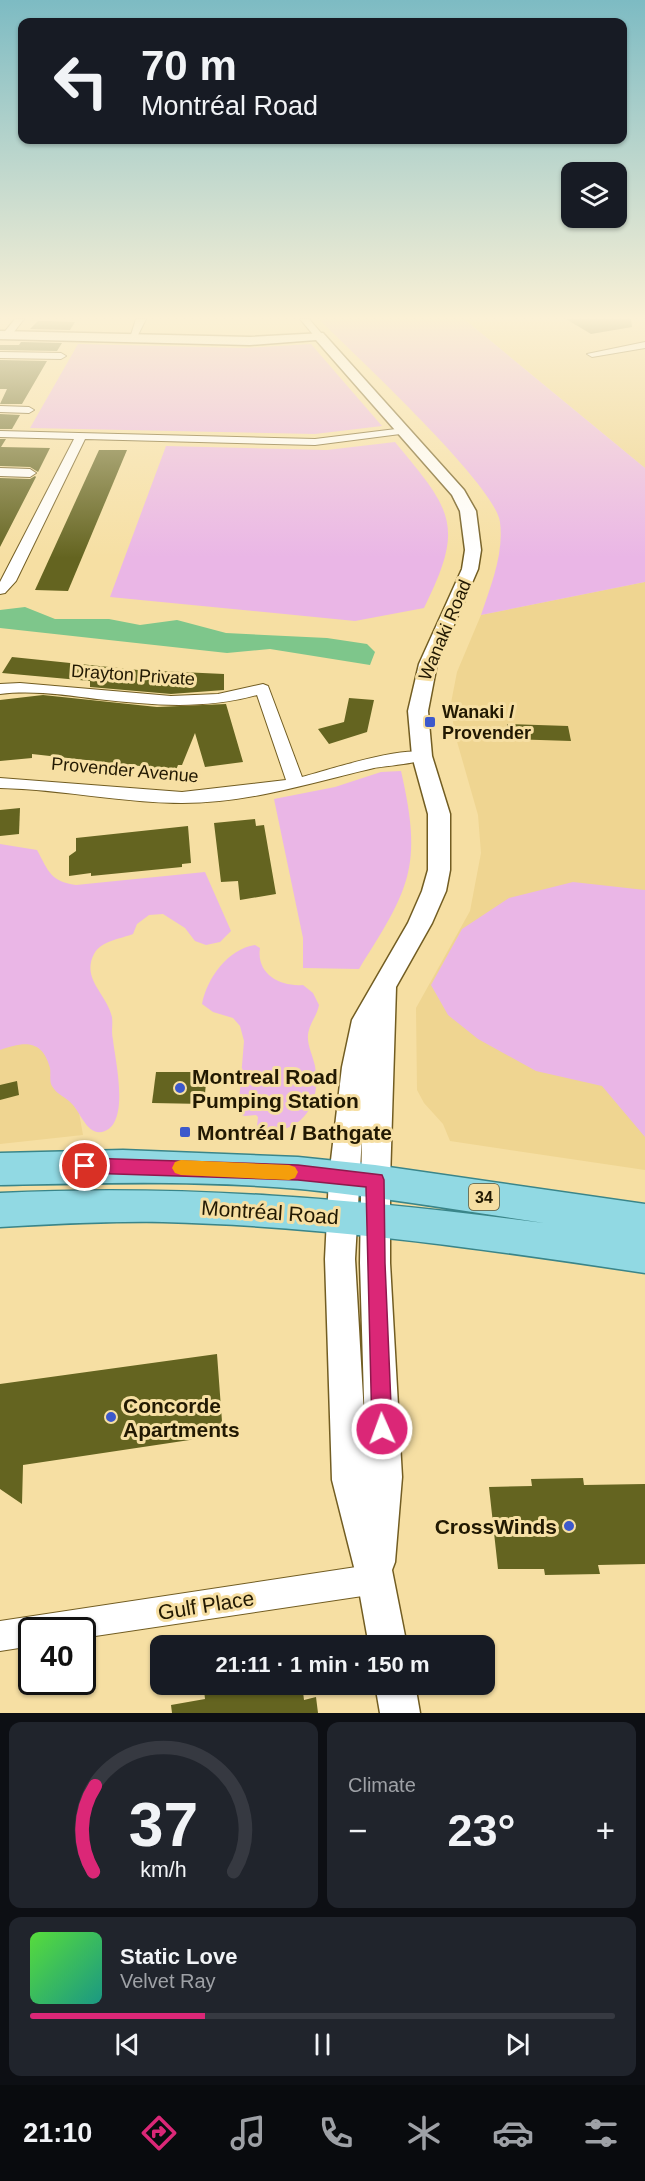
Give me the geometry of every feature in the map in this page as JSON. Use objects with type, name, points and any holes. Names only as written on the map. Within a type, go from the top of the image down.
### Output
[{"type":"main road","name":"Montréal Road","points":[[0,1169],[123,1166],[360,1179],[645,1221]]},
{"type":"main road","name":"Montréal Road","points":[[0,1210],[109,1205],[194,1207],[358,1218],[645,1255]]},
{"type":"street","name":"Wanaki Road","points":[[375,399],[448,478],[464,501],[470,520],[473,550],[470,569],[422,683],[418,711],[422,756],[439,814],[439,870],[428,908],[385,988],[378,1082],[360,1179],[358,1218],[384,1477],[376,1579],[386,1635]]},
{"type":"street","points":[[0,409],[29,410]]},
{"type":"street","points":[[0,434],[315,442],[404,431]]},
{"type":"street","points":[[0,590],[9,582],[81,436]]},
{"type":"street","points":[[0,472],[30,473]]},
{"type":"street","name":"Drayton Private","points":[[0,689],[39,687],[175,701],[220,699],[263,689],[296,784]]},
{"type":"street","name":"Provender Avenue","points":[[0,783],[35,782],[183,797],[296,784],[381,760],[422,756]]},
{"type":"street","name":"Gulf Place","points":[[96,1621],[376,1579]]},
{"type":"street","name":"Gulf Place","points":[[0,1636],[18,1633]]},
{"type":"street","points":[[397,1695],[400,1713]]},
{"type":"shaded area","points":[[47,399],[359,399],[382,426],[315,434],[30,428]]},
{"type":"shaded area","points":[[400,399],[561,399],[645,468],[645,582],[481,615],[496,569],[500,546],[500,522],[492,504],[474,479]]},
{"type":"shaded area","points":[[561,399],[645,399],[645,468]]},
{"type":"shaded area","points":[[395,442],[429,485],[440,502],[446,519],[448,536],[445,556],[424,608],[355,621],[110,597],[166,446],[327,450]]},
{"type":"shaded area","points":[[645,582],[645,1170],[450,1141],[443,1124],[424,1103],[417,1090],[416,1008],[470,911],[481,853],[478,815],[454,731],[451,703],[457,672],[481,615]]},
{"type":"shaded area","points":[[25,607],[55,619],[109,619],[140,625],[177,620],[226,633],[327,638],[367,644],[375,652],[370,665],[270,649],[227,653],[0,628],[0,610]]},
{"type":"shaded area","points":[[401,771],[408,804],[411,854],[401,896],[359,969],[303,968],[303,938],[274,799],[335,787],[381,772]]},
{"type":"shaded area","points":[[0,844],[37,850],[55,878],[76,885],[205,872],[231,931],[220,942],[206,945],[195,941],[185,928],[163,914],[149,915],[137,924],[133,934],[106,943],[94,954],[91,963],[93,979],[112,1017],[112,1037],[119,1089],[117,1115],[113,1125],[105,1131],[99,1132],[89,1128],[72,1104],[54,1089],[46,1058],[37,1047],[24,1044],[0,1050]]},
{"type":"shaded area","points":[[573,882],[645,890],[645,1137],[602,1086],[536,1071],[478,1039],[448,1015],[431,985],[462,929],[509,898]]},
{"type":"shaded area","points":[[255,945],[260,948],[262,965],[271,977],[286,984],[303,985],[313,993],[319,1005],[308,1035],[316,1080],[312,1105],[298,1122],[275,1131],[261,1131],[257,1126],[258,1117],[256,1115],[238,1114],[244,1041],[240,1026],[233,1018],[213,1012],[202,1004],[209,984],[220,966],[236,952]]},
{"type":"shaded area","points":[[64,1029],[83,1135],[0,1144],[0,1041]]},
{"type":"building","points":[[2,399],[25,399],[22,404],[0,404]]},
{"type":"building","points":[[0,414],[20,415],[12,429],[0,429]]},
{"type":"building","points":[[0,439],[6,439],[1,447],[50,448],[38,472],[30,467],[0,466]]},
{"type":"building","points":[[99,450],[127,450],[68,591],[35,590]]},
{"type":"building","points":[[35,476],[0,547],[0,478],[30,479]]},
{"type":"building","points":[[12,657],[138,670],[224,674],[224,690],[171,694],[90,687],[90,681],[2,673]]},
{"type":"building","points":[[43,695],[157,707],[226,704],[243,762],[205,767],[195,733],[182,765],[178,765],[176,770],[32,754],[32,758],[0,761],[0,700]]},
{"type":"building","points":[[349,698],[374,700],[367,732],[329,744],[318,729],[344,722]]},
{"type":"building","points":[[507,724],[568,726],[571,741],[509,739]]},
{"type":"building","points":[[20,808],[19,834],[0,836],[0,810]]},
{"type":"building","points":[[255,819],[256,826],[264,825],[276,894],[240,900],[238,881],[221,882],[214,823]]},
{"type":"building","points":[[188,826],[191,863],[182,864],[182,867],[69,876],[69,856],[76,851],[76,838]]},
{"type":"building","name":"Montreal Road Pumping Station","points":[[156,1072],[207,1072],[204,1104],[152,1103]]},
{"type":"building","points":[[17,1081],[19,1095],[0,1100],[0,1085]]},
{"type":"building","name":"Concorde Apartments","points":[[217,1354],[223,1435],[23,1465],[22,1504],[0,1489],[0,1384]]},
{"type":"building","name":"CrossWinds","points":[[583,1478],[584,1485],[645,1484],[645,1564],[598,1565],[600,1574],[545,1575],[544,1569],[498,1569],[489,1487],[532,1486],[531,1479]]},
{"type":"building","points":[[205,1695],[303,1695],[304,1700],[316,1697],[318,1713],[172,1713],[171,1705],[205,1699]]},
{"type":"slow traffic","points":[[181,1168],[289,1172]]},
{"type":"place","name":"Wanaki / Provender","points":[[430,722]]},
{"type":"place","name":"Montreal Road Pumping Station","points":[[180,1088]]},
{"type":"place","name":"Montréal / Bathgate","points":[[185,1132]]},
{"type":"place","name":"Concorde Apartments","points":[[111,1417]]},
{"type":"place","name":"CrossWinds","points":[[569,1526]]},
{"type":"route","points":[[85,1166],[298,1173],[375,1180],[375,1263],[382,1429]]}]
